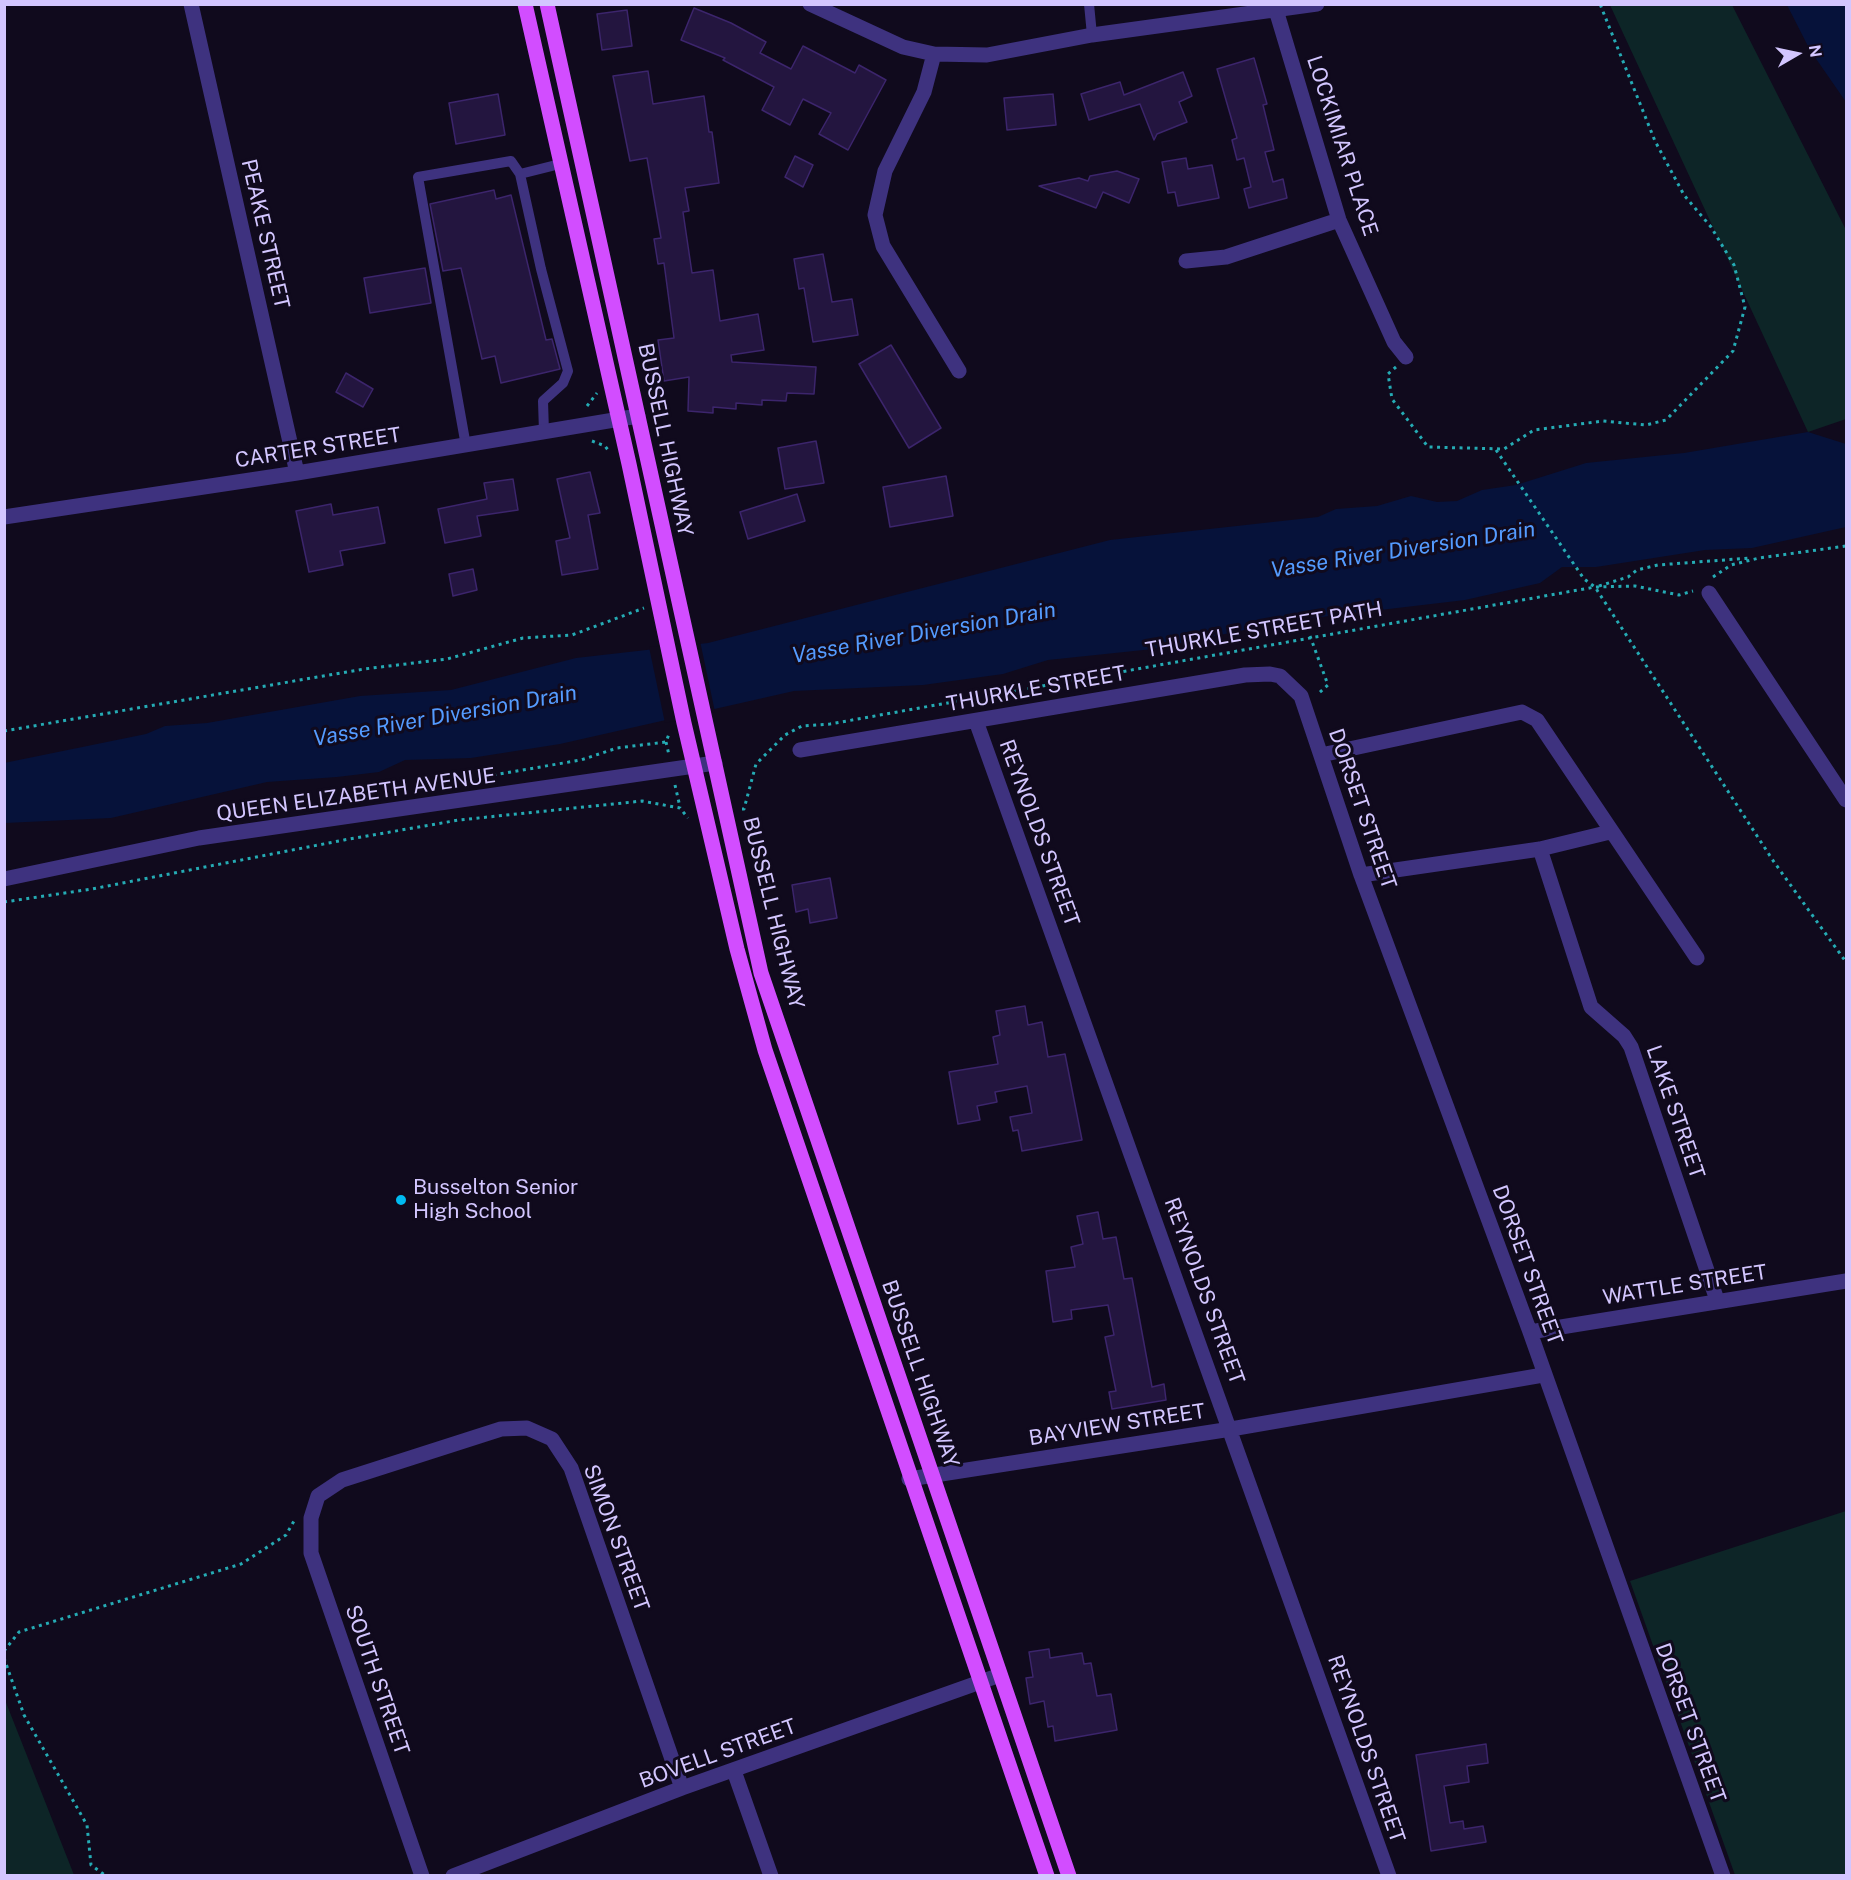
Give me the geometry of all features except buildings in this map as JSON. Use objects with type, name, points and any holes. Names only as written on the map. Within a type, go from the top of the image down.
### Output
[{"type":"main road","name":"BUSSELL HIGHWAY","points":[[525,4],[619,421],[662,627],[678,725],[694,767],[736,949],[765,1050],[909,1479],[1047,1875]]},
{"type":"main road","name":"BUSSELL HIGHWAY","points":[[547,4],[761,973],[1069,1875]]},
{"type":"street","name":"PEAKE STREET","points":[[191,4],[297,473]]},
{"type":"street","points":[[810,4],[903,47],[934,54],[987,55],[1092,35],[1317,4]]},
{"type":"street","name":"LOCKIMIAR PLACE","points":[[1276,10],[1339,220],[1394,342],[1406,357]]},
{"type":"street","points":[[934,54],[924,92],[885,171],[875,215],[883,246],[959,372]]},
{"type":"street","points":[[1186,261],[1226,257],[1339,220]]},
{"type":"street","name":"CARTER STREET","points":[[4,517],[297,473],[638,416]]},
{"type":"street","points":[[1706,586],[1846,800]]},
{"type":"street","name":"THURKLE STREET","points":[[800,750],[1245,675],[1280,676]]},
{"type":"street","name":"DORSET STREET","points":[[1280,676],[1296,691],[1305,705],[1361,875],[1530,1332],[1723,1875]]},
{"type":"street","points":[[1321,755],[1522,712],[1537,720],[1610,832],[1697,957]]},
{"type":"street","name":"REYNOLDS STREET","points":[[976,721],[1389,1875]]},
{"type":"street","name":"QUEEN ELIZABETH AVENUE","points":[[4,879],[199,838],[715,763]]},
{"type":"street","points":[[1361,875],[1540,849],[1610,832]]},
{"type":"street","name":"LAKE STREET","points":[[1540,849],[1591,1007],[1624,1036],[1631,1047],[1717,1300]]},
{"type":"street","name":"WATTLE STREET","points":[[1530,1332],[1846,1281]]},
{"type":"street","name":"BAYVIEW STREET","points":[[909,1479],[1231,1429],[1544,1375]]},
{"type":"street","name":"SIMON STREET","points":[[318,1496],[342,1480],[501,1429],[527,1428],[552,1439],[571,1468],[682,1788]]},
{"type":"street","name":"SOUTH STREET","points":[[318,1496],[310,1518],[311,1552],[422,1875]]},
{"type":"street","name":"BOVELL STREET","points":[[453,1875],[682,1788],[1000,1675]]},
{"type":"street","points":[[734,1771],[771,1875]]},
{"type":"lane","points":[[1089,4],[1092,35]]},
{"type":"lane","points":[[466,446],[418,177],[511,161],[520,174],[541,269],[568,371],[563,383],[543,400],[544,432]]},
{"type":"lane","points":[[520,174],[560,164]]},
{"type":"path","points":[[1406,357],[1388,374],[1392,399],[1428,447],[1496,450],[1504,449],[1534,430],[1604,422],[1646,425],[1666,420],[1733,351],[1745,308],[1734,265],[1711,227],[1684,195],[1654,141],[1600,4]]},
{"type":"path","points":[[1496,450],[1584,579],[1595,587],[1774,862],[1846,962]]},
{"type":"path","name":"THURKLE STREET PATH","points":[[727,812],[744,808],[756,764],[785,735],[802,726],[830,724],[1310,636],[1595,587],[1635,586],[1679,596],[1706,586],[1731,565],[1759,558],[1846,546]]},
{"type":"path","points":[[1595,587],[1628,577],[1637,570],[1658,565],[1759,558]]},
{"type":"path","points":[[4,731],[364,669],[447,659],[522,638],[572,635],[646,608]]},
{"type":"path","points":[[1305,705],[1328,685],[1310,636]]},
{"type":"path","points":[[459,820],[452,782],[581,760],[617,748],[666,741],[678,725]]},
{"type":"path","points":[[4,902],[92,889],[459,820],[642,801],[680,808],[693,824],[708,822]]},
{"type":"path","points":[[4,1651],[19,1632],[241,1564],[286,1535],[295,1519]]},
{"type":"path","points":[[4,1658],[24,1715],[87,1825],[91,1865],[106,1875]]},
{"type":"green space","points":[[1610,5],[1732,5],[1846,230],[1846,419],[1808,432]]},
{"type":"green space","points":[[1846,1511],[1846,1875],[1735,1875],[1630,1581]]},
{"type":"green space","points":[[5,1700],[74,1875],[5,1875]]},
{"type":"water","points":[[1787,5],[1846,5],[1846,102],[1810,50]]},
{"type":"water","name":"Vasse River Diversion Drain","points":[[1808,432],[1846,444],[1846,527],[1752,548],[1705,550],[1596,567],[1562,567],[1540,583],[1465,600],[1287,621],[1153,649],[1048,660],[1003,674],[923,685],[794,691],[560,744],[471,758],[405,760],[379,772],[267,782],[111,818],[5,823],[4,763],[146,734],[165,726],[207,723],[360,696],[451,690],[576,658],[708,643],[1110,540],[1318,517],[1336,509],[1377,506],[1411,496],[1437,502],[1457,501],[1482,490],[1516,485],[1586,463],[1684,453]]},
{"type":"pier","points":[[700,641],[715,712],[665,723],[649,647]]},
{"type":"place","name":"Busselton Senior High School","points":[[401,1200]]}]
